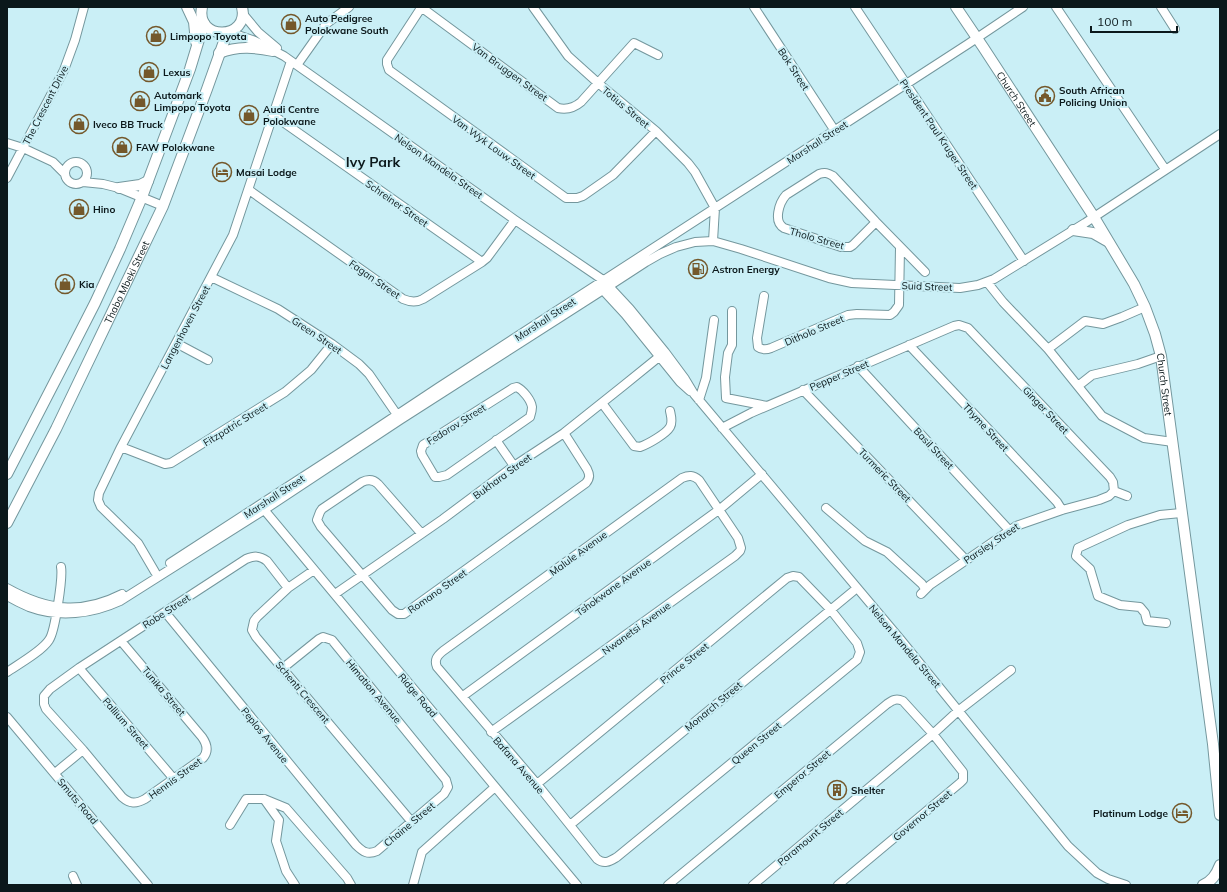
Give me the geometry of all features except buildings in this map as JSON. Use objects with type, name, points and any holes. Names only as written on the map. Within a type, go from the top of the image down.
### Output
[{"type":"main road","points":[[187,7],[194,22],[196,48]]},
{"type":"main road","name":"Church Street","points":[[956,7],[1110,243],[1145,306],[1155,334],[1160,356],[1173,442],[1213,744],[1220,815]]},
{"type":"main road","name":"Thabo Mbeki Street","points":[[7,474],[95,303],[142,197],[190,69],[204,23],[201,8]]},
{"type":"main road","name":"Thabo Mbeki Street","points":[[7,523],[56,429],[163,206],[219,53],[228,32],[237,27],[242,18],[243,10]]},
{"type":"main road","points":[[204,23],[207,27],[216,32],[228,32]]},
{"type":"main road","points":[[219,53],[248,47],[256,47],[274,51]]},
{"type":"main road","points":[[118,188],[140,185],[148,181]]},
{"type":"main road","points":[[1073,230],[1093,233],[1110,243]]},
{"type":"main road","points":[[1203,885],[1210,882],[1220,865]]},
{"type":"street","name":"The Crescent Drive","points":[[7,178],[64,70],[75,40],[84,7]]},
{"type":"street","name":"Langenhoven Street","points":[[155,572],[138,543],[100,506],[98,500],[99,493],[121,447],[233,235],[291,61],[326,24],[349,7]]},
{"type":"street","name":"Van Bruggen Street","points":[[421,7],[558,108],[568,109],[578,105],[634,43],[658,55]]},
{"type":"street","name":"Van Wyk Louw Street","points":[[421,7],[387,60],[389,70],[566,198],[577,198],[583,196],[613,175],[656,131]]},
{"type":"street","name":"Totius Street","points":[[533,7],[564,52],[598,83],[656,131],[692,167],[715,208]]},
{"type":"street","name":"Bok Street","points":[[754,7],[834,131]]},
{"type":"street","name":"President Paul Kruger Street","points":[[855,7],[1024,261]]},
{"type":"street","name":"Marshall Street","points":[[399,418],[445,383],[1023,7]]},
{"type":"street","points":[[1056,7],[1165,169]]},
{"type":"street","points":[[1161,7],[1175,28]]},
{"type":"street","name":"Nelson Mandela Street","points":[[243,10],[258,32],[291,61]]},
{"type":"street","name":"Nelson Mandela Street","points":[[228,32],[255,41],[291,61],[594,275],[662,354],[680,382],[696,397],[762,474],[901,640],[1068,846],[1097,873],[1108,879],[1126,885]]},
{"type":"street","name":"Schreiner Street","points":[[273,115],[482,262]]},
{"type":"street","name":"Suid Street","points":[[606,288],[660,254],[695,242],[713,241],[852,284],[960,288],[978,285],[994,279],[1024,261],[1220,134]]},
{"type":"street","points":[[7,142],[53,162],[69,164],[76,162],[80,163],[85,167],[87,172],[103,184]]},
{"type":"street","points":[[53,162],[65,174],[67,180],[72,184],[83,182],[103,184],[118,188],[163,206]]},
{"type":"street","points":[[65,174],[69,164]]},
{"type":"street","points":[[83,182],[87,172]]},
{"type":"street","name":"Tholo Street","points":[[876,222],[853,245],[846,248],[784,228],[778,222],[778,214],[784,197],[819,174],[823,172],[828,173],[833,176],[876,222],[900,248],[925,272]]},
{"type":"street","name":"Fagan Street","points":[[248,190],[403,299],[410,302],[423,300],[482,262],[487,258],[515,220]]},
{"type":"street","points":[[713,241],[715,208]]},
{"type":"street","points":[[900,248],[900,285]]},
{"type":"street","name":"Green Street","points":[[211,277],[278,309],[332,344],[359,364],[369,374],[399,418]]},
{"type":"street","points":[[987,282],[1003,302],[1048,349],[1102,416],[1144,438],[1173,442]]},
{"type":"street","name":"Ditholo Street","points":[[764,296],[757,342],[758,347],[766,350],[848,316],[857,314],[890,314],[894,312],[899,305],[900,285]]},
{"type":"street","name":"Marshall Street","points":[[7,596],[28,607],[79,613],[107,607],[120,601],[399,418],[606,288]]},
{"type":"street","points":[[1048,349],[1085,321],[1103,324],[1145,306]]},
{"type":"street","points":[[732,311],[732,345],[728,353],[725,377],[726,398],[768,406]]},
{"type":"street","points":[[696,397],[706,378],[714,320]]},
{"type":"street","name":"Pepper Street","points":[[722,428],[751,413],[858,366],[959,325]]},
{"type":"street","name":"Ginger Street","points":[[959,325],[968,328],[1110,477],[1113,482],[1114,491]]},
{"type":"street","points":[[176,343],[208,360]]},
{"type":"street","name":"Fitzpatric Street","points":[[121,447],[165,464],[171,463],[285,392],[311,370],[332,344]]},
{"type":"street","name":"Thyme Street","points":[[909,345],[1057,502],[1062,510]]},
{"type":"street","name":"Bukhara Street","points":[[335,594],[443,519],[514,466],[564,433],[662,354]]},
{"type":"street","points":[[1078,386],[1092,375],[1138,364],[1160,356]]},
{"type":"street","name":"Basil Street","points":[[858,366],[1009,530]]},
{"type":"street","name":"Fedorov Street","points":[[513,388],[520,388],[531,405],[532,408],[530,417],[496,440],[447,475],[439,478],[435,477],[421,451],[423,445],[429,441],[513,388]]},
{"type":"street","name":"Turmeric Street","points":[[804,390],[966,560]]},
{"type":"street","points":[[602,403],[634,446],[640,447],[664,433],[670,427],[672,417],[670,411]]},
{"type":"street","name":"Romano Street","points":[[421,533],[378,484],[371,480],[362,482],[322,509],[317,520],[362,576],[395,613],[404,614],[589,480],[590,476],[588,469],[564,433]]},
{"type":"street","points":[[496,440],[514,466]]},
{"type":"street","name":"Tshokwane Avenue","points":[[462,696],[720,509],[762,474]]},
{"type":"street","name":"Malule Avenue","points":[[435,663],[436,658],[443,651],[682,478],[694,476],[699,480],[720,509]]},
{"type":"street","points":[[1114,491],[1128,496]]},
{"type":"street","name":"Parsley Street","points":[[826,508],[865,540],[887,552],[922,584],[923,592],[966,560],[1021,523],[1099,500],[1109,496],[1114,491]]},
{"type":"street","name":"Marshall Street","points":[[7,588],[31,600],[57,610],[95,604],[114,598],[262,507]]},
{"type":"street","name":"Ridge Road","points":[[262,507],[577,885]]},
{"type":"street","name":"Nwanetsi Avenue","points":[[492,732],[735,556],[740,551],[740,543],[720,509]]},
{"type":"street","points":[[1166,623],[1147,621],[1145,613],[1140,607],[1120,605],[1098,596],[1090,569],[1076,556],[1078,548],[1128,525],[1160,515],[1182,513]]},
{"type":"street","name":"Robe Street","points":[[82,750],[46,709],[43,700],[44,696],[50,689],[79,668],[246,559],[253,556],[259,556],[266,561],[288,588]]},
{"type":"street","points":[[7,672],[49,641],[57,610],[62,575],[61,567]]},
{"type":"street","name":"Schenti Crescent","points":[[314,570],[288,588],[254,621],[252,630],[256,637],[411,821]]},
{"type":"street","name":"Prince Street","points":[[537,784],[787,578],[793,576],[799,577],[830,609]]},
{"type":"street","name":"Monarch Street","points":[[570,825],[856,588]]},
{"type":"street","name":"Queen Street","points":[[606,862],[617,857],[857,660],[860,652],[857,643],[830,609]]},
{"type":"street","name":"Peplos Avenue","points":[[165,612],[356,845],[362,851],[368,853]]},
{"type":"street","name":"Himation Avenue","points":[[283,668],[319,639],[323,637],[332,640],[442,774],[448,784],[447,790]]},
{"type":"street","name":"Tunika Street","points":[[121,641],[206,742]]},
{"type":"street","name":"Bafana Avenue","points":[[435,663],[439,670],[537,784],[597,859],[601,862],[606,862]]},
{"type":"street","name":"Pallium Street","points":[[79,668],[174,779]]},
{"type":"street","name":"Paramount Street","points":[[753,885],[933,734],[958,711],[1011,670]]},
{"type":"street","name":"Emperor Street","points":[[668,885],[892,700],[898,699],[903,701],[933,734]]},
{"type":"street","name":"Smuts Road","points":[[7,717],[148,885]]},
{"type":"street","name":"Governor Street","points":[[838,885],[963,780],[963,772],[933,734]]},
{"type":"street","name":"Hennis Street","points":[[82,750],[122,797],[127,802],[132,803],[141,802],[203,758],[207,752],[206,742]]},
{"type":"street","points":[[55,773],[82,750]]},
{"type":"street","points":[[413,885],[422,852],[495,787]]},
{"type":"street","name":"Chaine Street","points":[[368,853],[377,851],[447,790]]},
{"type":"street","points":[[230,825],[246,799],[264,799],[286,808],[347,878],[351,885]]},
{"type":"street","points":[[264,799],[279,820],[276,841],[286,871],[295,885]]},
{"type":"street","points":[[73,876],[77,885]]},
{"type":"place","name":"Auto Pedigree Polokwane South","points":[[291,24]]},
{"type":"place","name":"Limpopo Toyota","points":[[156,36]]},
{"type":"place","name":"Lexus","points":[[149,72]]},
{"type":"place","name":"South African Policing Union","points":[[1045,96]]},
{"type":"place","name":"Automark Limpopo Toyota","points":[[140,101]]},
{"type":"place","name":"Audi Centre Polokwane","points":[[249,115]]},
{"type":"place","name":"Iveco BB Truck","points":[[79,124]]},
{"type":"place","name":"FAW Polokwane","points":[[122,147]]},
{"type":"place","name":"Masai Lodge","points":[[222,172]]},
{"type":"place","name":"Hino","points":[[79,209]]},
{"type":"place","name":"Astron Energy","points":[[698,269]]},
{"type":"place","name":"Kia","points":[[65,284]]},
{"type":"place","name":"Shelter","points":[[837,790]]},
{"type":"place","name":"Platinum Lodge","points":[[1182,813]]},
{"type":"district","name":"Ivy Park","points":[[373,162]]}]
